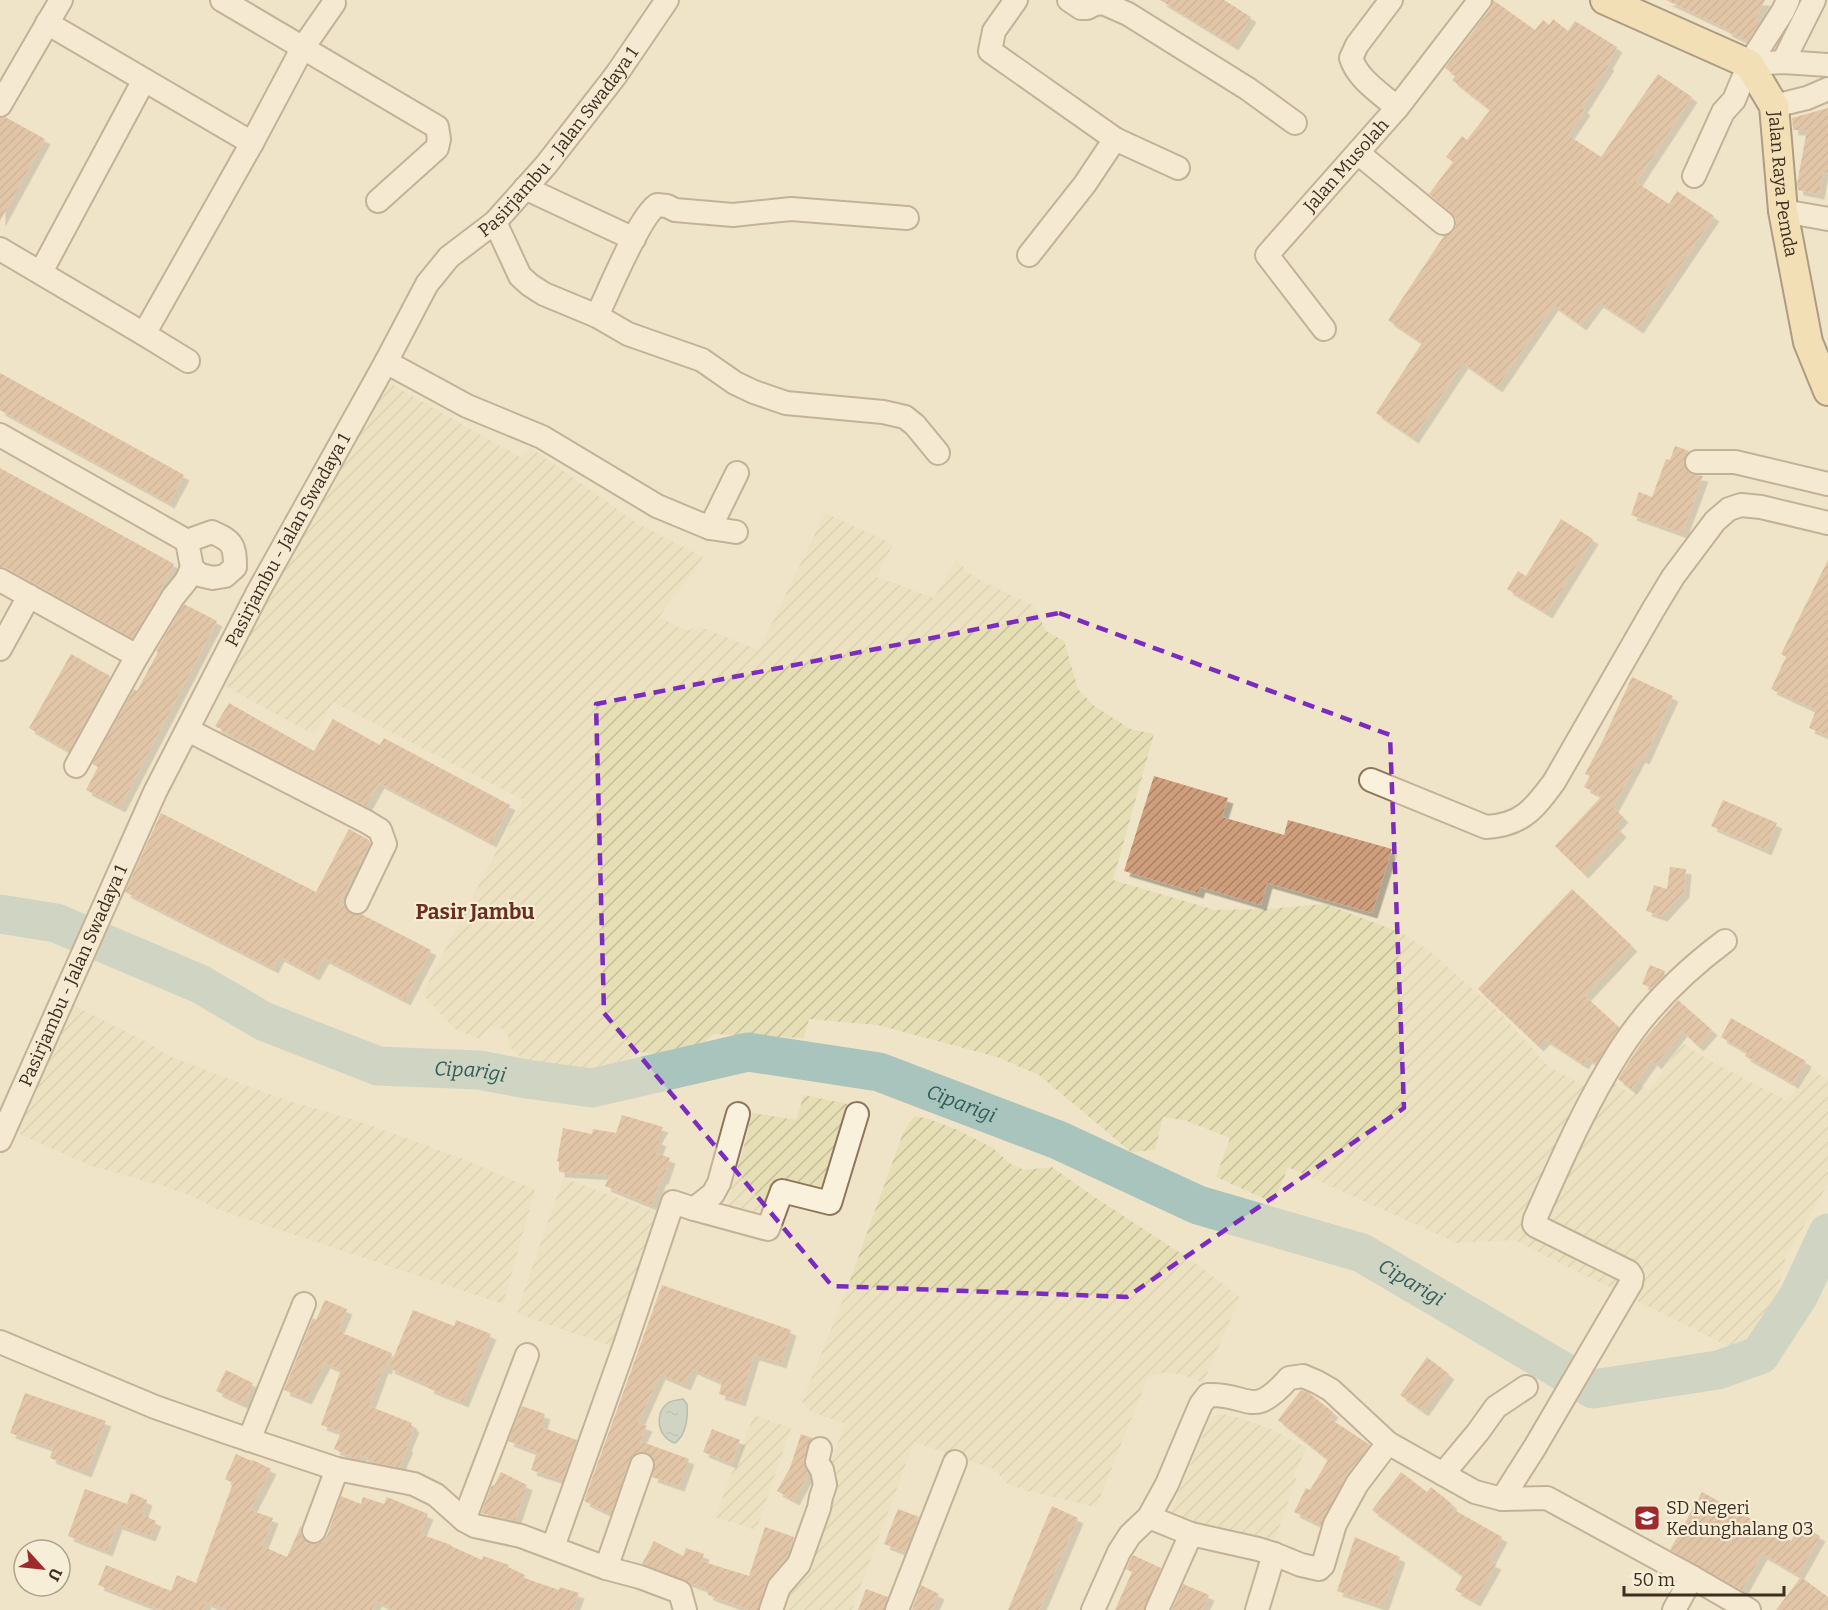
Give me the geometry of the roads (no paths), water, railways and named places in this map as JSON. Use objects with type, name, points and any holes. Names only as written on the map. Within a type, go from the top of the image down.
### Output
[{"type":"main road","points":[[1605,0],[1749,64]]},
{"type":"main road","name":"Jalan Raya Pemda","points":[[1749,64],[1774,106],[1783,211],[1808,342],[1828,391]]},
{"type":"street","points":[[0,105],[61,0]]},
{"type":"street","points":[[222,0],[435,125],[439,130],[440,139],[437,148],[378,201]]},
{"type":"street","name":"Pasirjambu - Jalan Swadaya 1","points":[[2,1128],[155,792],[258,592],[427,284],[449,256],[495,222],[546,165],[616,75],[667,0]]},
{"type":"street","points":[[1016,0],[994,31],[990,51],[1115,139],[1178,168]]},
{"type":"street","points":[[1069,0],[1081,8],[1103,3],[1128,14],[1248,89],[1294,123]]},
{"type":"street","points":[[1391,0],[1356,45],[1351,58],[1353,67],[1360,76],[1397,108]]},
{"type":"street","name":"Jalan Musolah","points":[[1324,329],[1267,255],[1397,108],[1480,0]]},
{"type":"street","points":[[1694,176],[1724,112],[1734,100],[1749,64],[1788,0]]},
{"type":"street","points":[[1783,62],[1814,0]]},
{"type":"street","points":[[144,334],[252,143],[302,49],[334,3]]},
{"type":"street","points":[[47,23],[252,143]]},
{"type":"street","points":[[1749,64],[1783,62],[1828,65]]},
{"type":"street","points":[[41,272],[144,80]]},
{"type":"street","points":[[1774,106],[1807,98],[1828,89]]},
{"type":"street","points":[[1029,255],[1085,184],[1115,139]]},
{"type":"street","points":[[1358,153],[1443,223]]},
{"type":"street","points":[[525,188],[634,239]]},
{"type":"street","points":[[597,316],[634,239],[650,210],[657,205],[661,204],[675,210],[733,215],[791,209],[907,218]]},
{"type":"street","points":[[1783,211],[1828,219]]},
{"type":"street","points":[[495,222],[520,276],[544,294],[597,316],[628,334],[702,360],[735,383],[786,403],[884,412],[905,417],[915,425],[938,453]]},
{"type":"street","points":[[0,249],[188,361]]},
{"type":"street","points":[[386,362],[467,406],[542,437],[657,506],[710,528],[736,532]]},
{"type":"street","points":[[0,435],[187,541],[212,532],[227,538],[235,549],[235,567],[225,576],[206,577],[192,568]]},
{"type":"street","points":[[1697,462],[1735,462],[1828,484]]},
{"type":"street","points":[[710,528],[737,473]]},
{"type":"street","points":[[1371,780],[1486,827],[1503,826],[1518,820],[1536,807],[1554,782],[1673,577],[1715,521],[1729,509],[1741,505],[1761,507],[1828,523]]},
{"type":"street","points":[[76,766],[137,656],[173,597],[186,581],[192,568],[187,541]]},
{"type":"street","points":[[0,580],[137,656]]},
{"type":"street","points":[[0,649],[29,596]]},
{"type":"street","points":[[188,730],[380,830],[385,844],[357,902]]},
{"type":"street","points":[[1502,1499],[1567,1393],[1631,1283],[1632,1277],[1631,1274],[1536,1226],[1535,1219],[1572,1136],[1620,1050],[1690,969],[1725,941]]},
{"type":"street","points":[[694,1209],[713,1194],[719,1183],[738,1114]]},
{"type":"street","points":[[553,1547],[674,1202],[768,1229],[782,1191],[830,1203],[857,1114]]},
{"type":"street","points":[[249,1440],[304,1304]]},
{"type":"street","points":[[0,1342],[155,1407],[249,1440],[337,1468],[414,1484],[436,1495],[464,1520],[475,1526],[520,1536],[606,1568],[681,1592],[685,1610]]},
{"type":"street","points":[[464,1520],[527,1355]]},
{"type":"street","points":[[1093,1610],[1119,1552],[1130,1535],[1149,1517],[1167,1484],[1201,1404],[1208,1395],[1249,1403],[1260,1402],[1267,1400],[1289,1378],[1303,1376],[1331,1390],[1388,1443],[1474,1492],[1502,1499],[1547,1498],[1749,1610]]},
{"type":"street","points":[[1443,1474],[1496,1407],[1526,1387]]},
{"type":"street","points":[[1149,1517],[1191,1534],[1258,1549],[1301,1565],[1319,1569],[1323,1565],[1340,1514],[1357,1484],[1388,1443]]},
{"type":"street","points":[[771,1610],[779,1587],[799,1564],[819,1508],[820,1497],[825,1485],[822,1470],[817,1462],[819,1449]]},
{"type":"street","points":[[897,1610],[955,1462]]},
{"type":"street","points":[[606,1568],[642,1464]]},
{"type":"street","points":[[314,1531],[337,1468]]},
{"type":"street","points":[[1157,1610],[1191,1534]]},
{"type":"street","points":[[1257,1610],[1274,1554]]},
{"type":"street","points":[[1674,1610],[1692,1577]]},
{"type":"water","points":[[683,1399],[687,1404],[686,1425],[682,1435],[675,1443],[661,1431],[660,1413],[668,1403]]},
{"type":"waterway","name":"Ciparigi","points":[[0,914],[56,923],[200,984],[263,1021],[378,1066],[479,1070],[592,1088],[748,1052],[879,1072],[1058,1140],[1198,1205],[1362,1253],[1593,1389],[1718,1370],[1760,1355],[1799,1295],[1828,1233]]},
{"type":"place","name":"SD Negeri Kedunghalang 03","points":[[1647,1518]]},
{"type":"district","name":"Pasir Jambu","points":[[475,912]]}]
